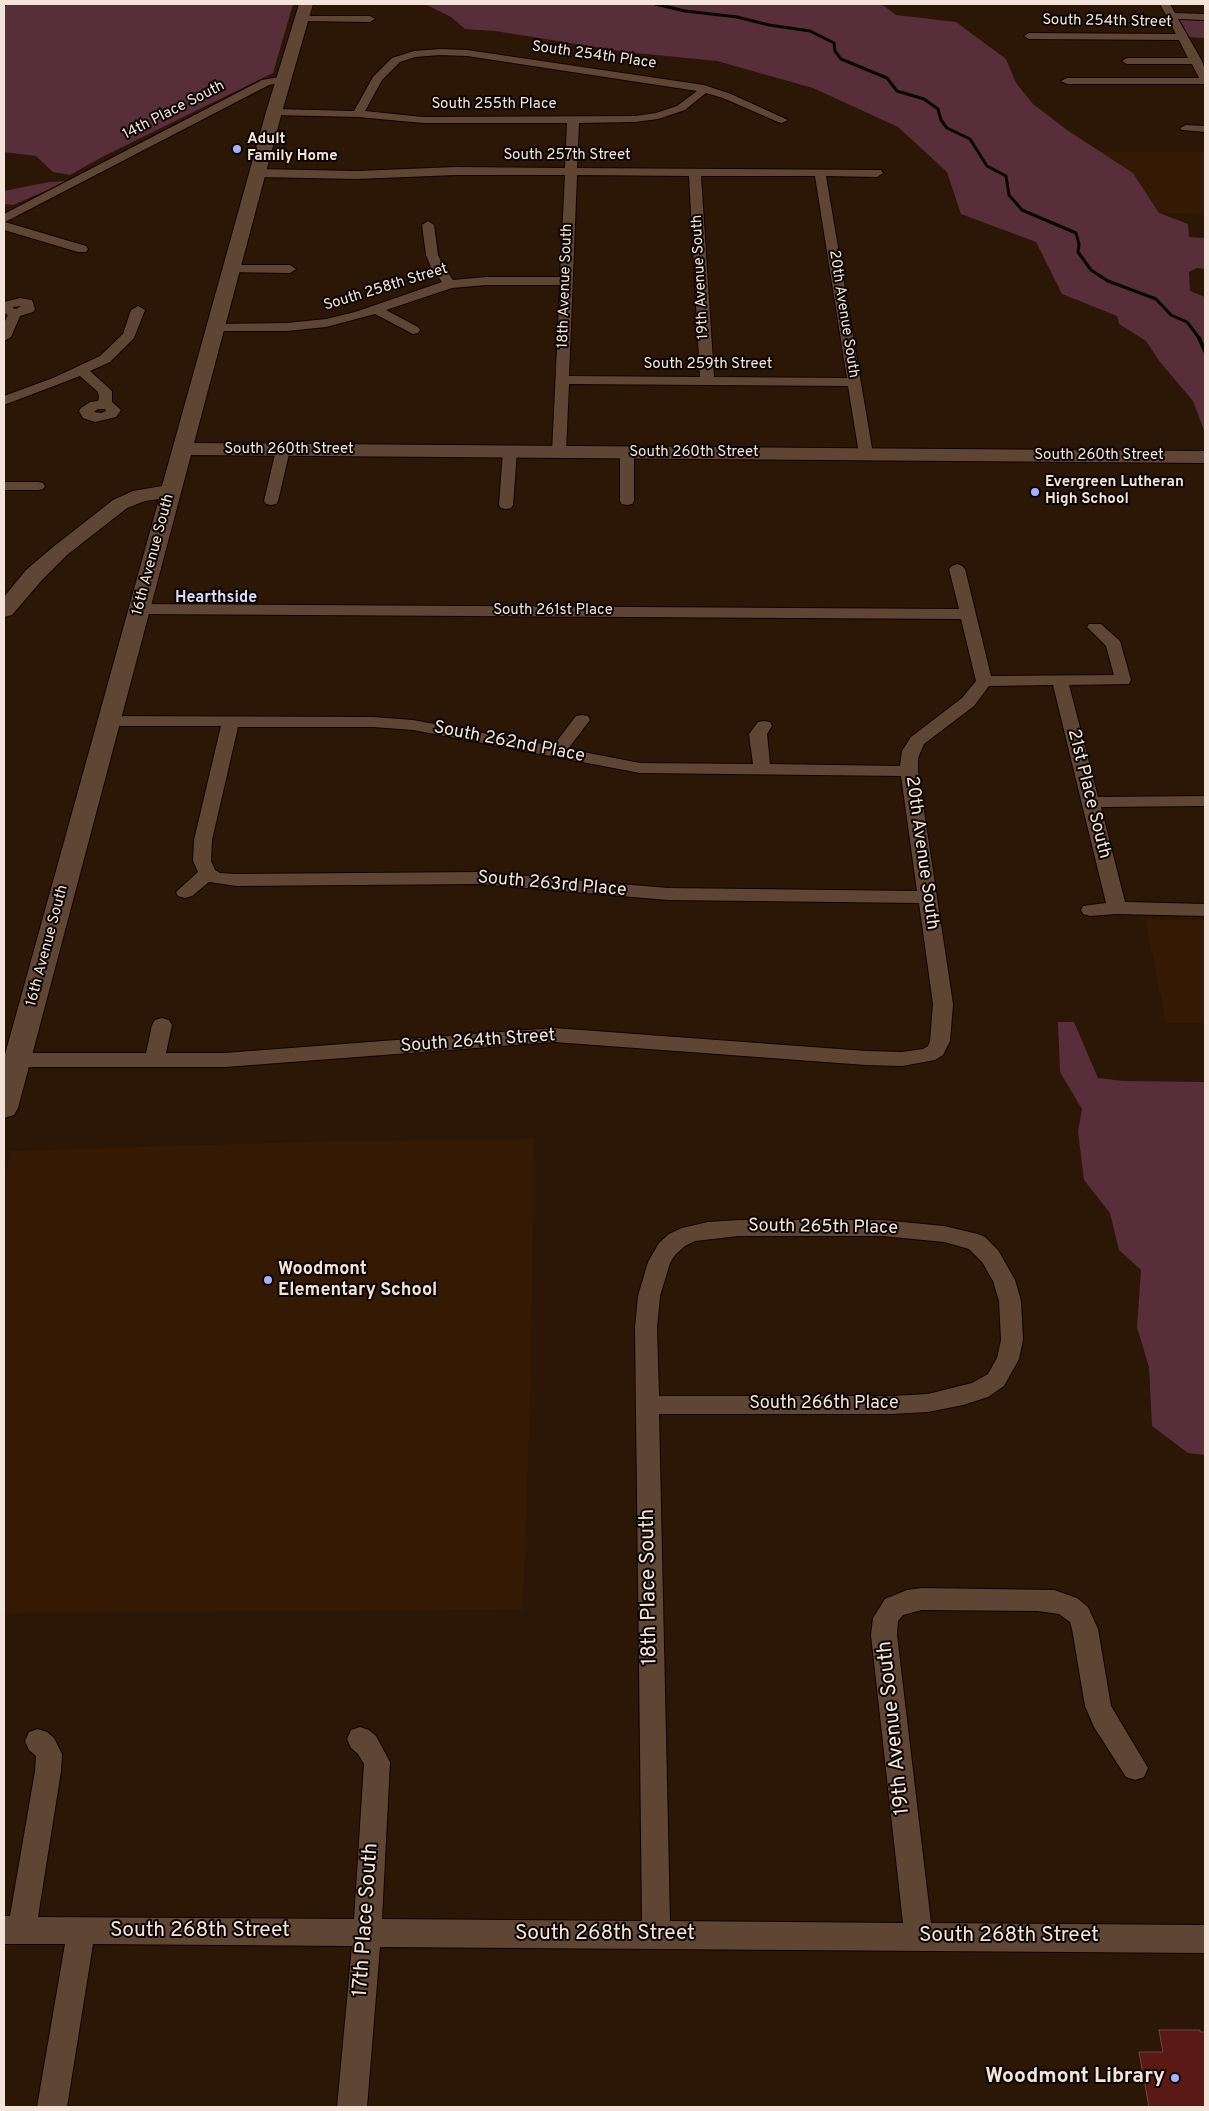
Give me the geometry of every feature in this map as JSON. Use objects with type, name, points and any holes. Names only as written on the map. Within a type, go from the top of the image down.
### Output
[{"type":"main road","name":"16th Avenue South","points":[[4,1108],[274,112],[304,11]]},
{"type":"main road","name":"South 260th Street","points":[[183,449],[1205,457]]},
{"type":"main road","points":[[4,610],[34,575],[60,551],[120,504],[140,495],[171,491]]},
{"type":"main road","points":[[120,504],[150,509],[164,519]]},
{"type":"street","points":[[1067,81],[1205,80],[1199,60],[1165,4]]},
{"type":"street","points":[[304,11],[370,19]]},
{"type":"street","points":[[1172,16],[1205,17]]},
{"type":"street","name":"South 254th Street","points":[[1029,36],[1184,37]]},
{"type":"street","name":"South 254th Place","points":[[396,60],[414,54],[440,52],[467,53],[512,64],[704,88],[782,120]]},
{"type":"street","points":[[358,114],[377,79],[396,60],[381,54]]},
{"type":"street","points":[[1127,61],[1199,60]]},
{"type":"street","name":"14th Place South","points":[[4,219],[79,178],[266,82],[285,79]]},
{"type":"street","name":"South 255th Place","points":[[274,112],[358,114],[423,120],[626,119],[658,116],[686,105],[699,95],[704,88]]},
{"type":"street","name":"18th Avenue South","points":[[560,452],[573,120]]},
{"type":"street","points":[[1186,128],[1205,128]]},
{"type":"street","name":"South 257th Street","points":[[258,173],[357,175],[456,171],[877,173]]},
{"type":"street","name":"19th Avenue South","points":[[695,172],[707,381]]},
{"type":"street","name":"20th Avenue South","points":[[820,173],[866,454]]},
{"type":"street","points":[[79,178],[102,184]]},
{"type":"street","points":[[428,225],[432,255],[450,284]]},
{"type":"street","points":[[4,226],[82,249]]},
{"type":"street","points":[[232,269],[290,269]]},
{"type":"street","name":"South 258th Street","points":[[216,328],[312,326],[337,321],[450,284],[486,281],[566,281]]},
{"type":"street","points":[[375,309],[413,330]]},
{"type":"street","points":[[4,401],[82,371],[105,359],[129,335],[138,310]]},
{"type":"street","points":[[4,337],[15,313]]},
{"type":"street","points":[[82,371],[105,391],[104,405]]},
{"type":"street","name":"South 259th Street","points":[[562,380],[854,382]]},
{"type":"street","points":[[5,386],[18,397]]},
{"type":"street","points":[[271,501],[284,450]]},
{"type":"street","points":[[506,505],[510,451]]},
{"type":"street","points":[[627,452],[627,501]]},
{"type":"street","points":[[4,486],[38,486]]},
{"type":"street","points":[[957,569],[984,681],[1123,680],[1114,644],[1095,626]]},
{"type":"street","name":"South 261st Place","points":[[139,608],[967,614]]},
{"type":"street","name":"20th Avenue South","points":[[936,1050],[940,1041],[943,1004],[909,771],[911,751],[917,741],[934,726],[968,702],[984,681]]},
{"type":"street","name":"21st Place South","points":[[1060,681],[1117,908]]},
{"type":"street","name":"South 262nd Place","points":[[109,720],[373,722],[413,725],[470,734],[640,768],[909,771]]},
{"type":"street","points":[[557,752],[582,720]]},
{"type":"street","points":[[184,892],[208,874],[202,861],[203,840],[231,721]]},
{"type":"street","points":[[762,770],[758,734],[764,726]]},
{"type":"street","points":[[1090,802],[1205,801]]},
{"type":"street","name":"South 263rd Place","points":[[208,874],[216,878],[236,880],[479,878],[668,894],[926,897]]},
{"type":"street","points":[[1090,910],[1117,908],[1205,910]]},
{"type":"street","points":[[155,1060],[162,1025]]},
{"type":"street","name":"South 264th Street","points":[[17,1060],[245,1059],[554,1035],[892,1059],[920,1058],[936,1050]]},
{"type":"street","name":"South 265th Place","points":[[671,1244],[698,1231],[739,1228],[907,1229],[944,1234],[977,1244],[990,1256],[1000,1270],[1007,1290],[1011,1311],[1011,1350],[1005,1366],[996,1380]]},
{"type":"street","name":"18th Place South","points":[[656,1935],[646,1328],[648,1296],[655,1269],[671,1244]]},
{"type":"street","name":"South 266th Place","points":[[647,1404],[891,1405],[928,1403],[963,1396],[980,1390],[996,1380]]},
{"type":"street","name":"19th Avenue South","points":[[918,1936],[884,1636],[886,1618],[894,1607],[906,1601],[922,1599],[1037,1600],[1054,1601],[1068,1606],[1079,1616],[1085,1629],[1098,1706],[1103,1719],[1134,1768]]},
{"type":"street","name":"17th Place South","points":[[352,2107],[367,1933],[377,1762],[367,1745],[360,1739]]},
{"type":"street","points":[[13,1930],[48,1771],[50,1754],[45,1746],[38,1741]]},
{"type":"street","name":"South 268th Street","points":[[13,1930],[1205,1939]]},
{"type":"street","points":[[52,2107],[81,1930]]},
{"type":"shaded area","points":[[4,4],[293,4],[273,73],[102,157],[70,175],[53,172],[36,156],[4,152]]},
{"type":"shaded area","points":[[425,4],[876,4],[884,6],[896,15],[956,22],[1006,59],[1016,83],[1033,104],[1067,130],[1133,173],[1159,213],[1188,224],[1189,237],[1205,238],[1205,269],[1197,268],[1189,272],[1190,291],[1205,297],[1205,433],[1193,401],[1160,362],[1146,341],[1119,324],[1117,316],[1062,294],[1036,242],[961,214],[947,172],[898,127],[813,88],[717,61],[626,52],[495,31],[465,29],[451,17]]},
{"type":"shaded area","points":[[1172,16],[1205,17],[1205,38],[1184,37]]},
{"type":"shaded area","points":[[1100,152],[1205,152],[1205,214],[1159,213],[1133,173]]},
{"type":"shaded area","points":[[68,181],[13,205],[4,204],[4,191],[49,182]]},
{"type":"shaded area","points":[[1145,919],[1205,920],[1205,1023],[1166,1023]]},
{"type":"shaded area","points":[[1058,1022],[1074,1022],[1098,1078],[1124,1081],[1205,1082],[1205,1455],[1188,1453],[1152,1426],[1149,1367],[1137,1327],[1141,1270],[1119,1250],[1110,1213],[1084,1180],[1078,1132],[1082,1109],[1060,1072]]},
{"type":"shaded area","name":"Woodmont Elementary School","points":[[534,1139],[531,1379],[523,1610],[4,1613],[4,1180],[11,1151],[331,1141]]},
{"type":"building","name":"Woodmont Library","points":[[1159,2030],[1200,2030],[1200,2032],[1205,2032],[1205,2107],[1149,2107],[1139,2052],[1163,2052]]},
{"type":"waterway","points":[[655,4],[685,11],[737,17],[769,25],[810,31],[834,43],[835,51],[841,59],[887,78],[897,91],[924,99],[938,109],[941,120],[947,128],[970,139],[987,166],[1006,176],[1009,195],[1022,210],[1076,233],[1079,244],[1078,252],[1091,270],[1108,281],[1156,299],[1171,315],[1187,322],[1200,339]]},
{"type":"waterway","points":[[1199,338],[1205,351]]},
{"type":"place","name":"Adult Family Home","points":[[237,149]]},
{"type":"place","name":"Evergreen Lutheran High School","points":[[1035,492]]},
{"type":"place","name":"Woodmont Elementary School","points":[[268,1280]]},
{"type":"place","name":"Woodmont Library","points":[[1175,2078]]},
{"type":"district","name":"Hearthside","points":[[216,599]]}]
